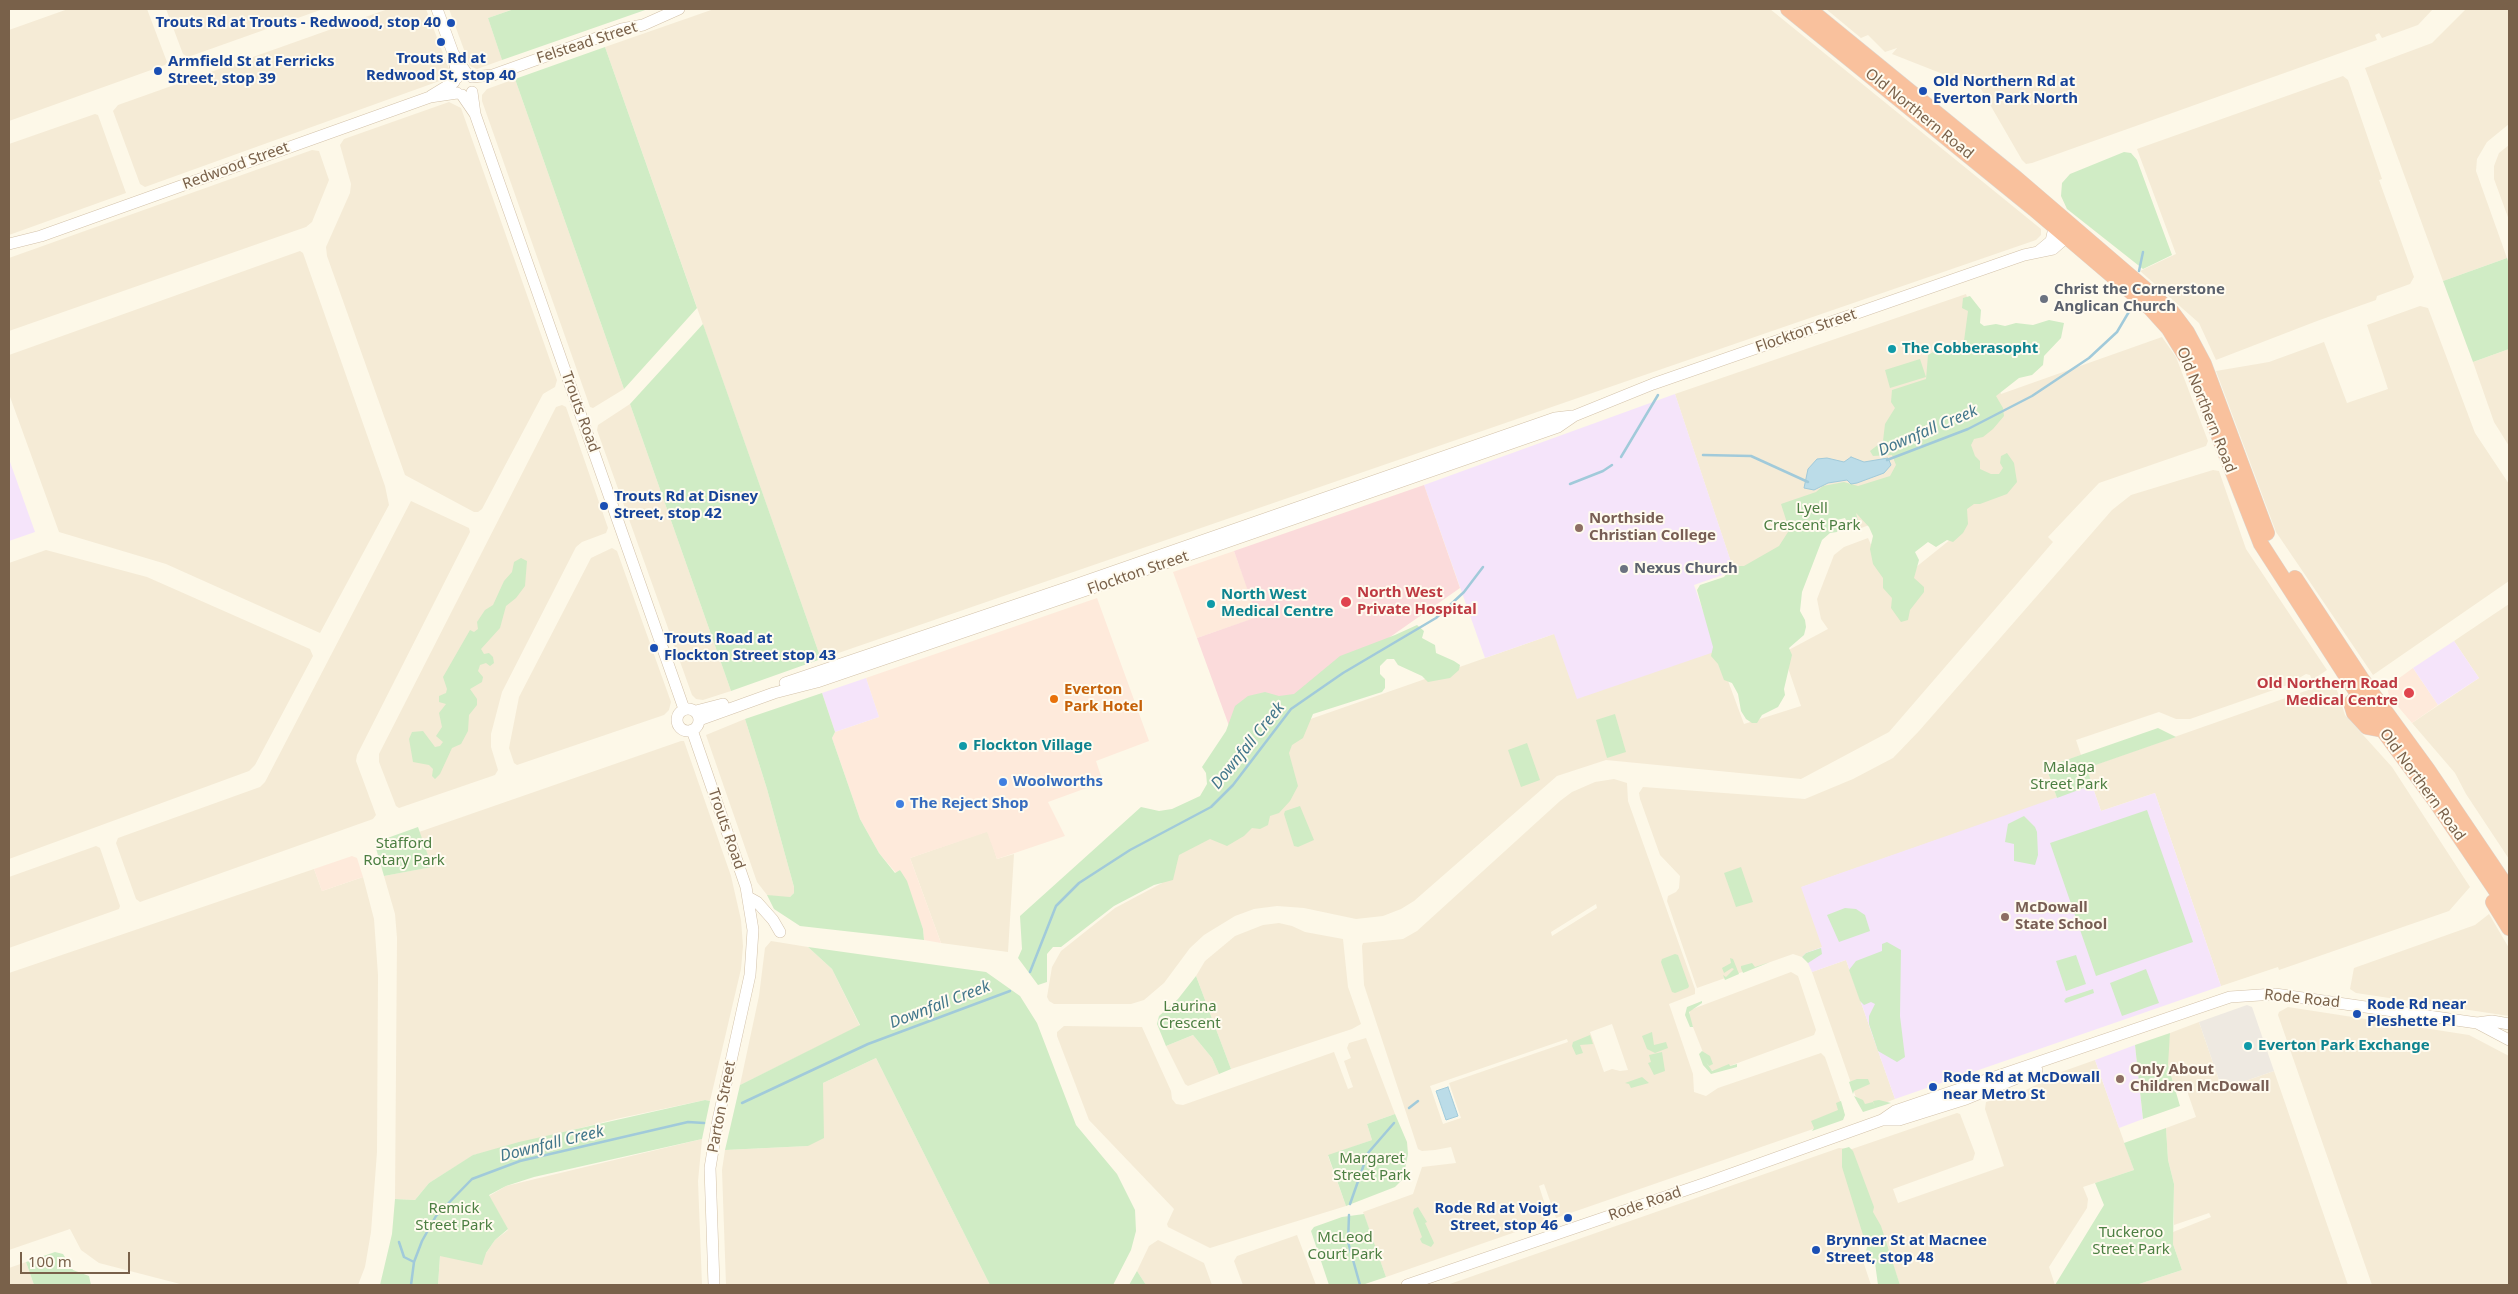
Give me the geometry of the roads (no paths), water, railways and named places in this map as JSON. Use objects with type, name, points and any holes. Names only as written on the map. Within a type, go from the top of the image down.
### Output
[{"type":"highway","name":"Old Northern Road","points":[[1788,9],[1856,54]]},
{"type":"highway","name":"Old Northern Road","points":[[1809,9],[1856,54],[2060,226],[2150,308],[2169,329],[2182,346],[2194,372],[2223,453],[2261,544],[2358,696],[2509,910]]},
{"type":"highway","name":"Old Northern Road","points":[[2060,226],[2159,299],[2188,332],[2208,374],[2270,540],[2361,678],[2408,742],[2509,890]]},
{"type":"highway","points":[[2408,742],[2422,749],[2434,764],[2509,874]]},
{"type":"highway","points":[[2404,759],[2411,779],[2509,928]]},
{"type":"street","name":"Trouts Road","points":[[437,9],[693,714]]},
{"type":"street","name":"Felstead Street","points":[[465,85],[622,29],[644,25],[679,9]]},
{"type":"street","name":"Redwood Street","points":[[9,244],[41,236],[465,85]]},
{"type":"street","name":"Flockton Street","points":[[693,714],[926,636],[1555,418],[1574,416],[1660,382],[2039,251],[2046,252],[2055,248],[2060,226]]},
{"type":"street","name":"Redwood Street","points":[[9,252],[25,246],[41,236]]},
{"type":"street","points":[[693,714],[692,730],[683,730],[677,722],[678,715],[693,714]]},
{"type":"street","name":"Trouts Road","points":[[692,730],[748,897],[753,930]]},
{"type":"street","points":[[748,897],[757,902],[773,920],[780,932]]},
{"type":"street","name":"Parton Street","points":[[714,1285],[710,1168],[718,1120],[750,975],[753,930]]},
{"type":"street","name":"Rode Road","points":[[1407,1285],[1882,1120],[1899,1120],[1966,1099],[2119,1041],[2132,1031],[2230,997],[2261,994],[2321,1000],[2476,1023],[2492,1021],[2509,1024]]},
{"type":"street","name":"Rode Road","points":[[2476,1023],[2509,1040]]},
{"type":"water","points":[[1851,457],[1864,462],[1888,458],[1891,465],[1884,473],[1857,483],[1851,484],[1847,480],[1828,483],[1814,490],[1804,488],[1808,469],[1817,459],[1827,458],[1844,462]]},
{"type":"water","points":[[1448,1087],[1458,1116],[1446,1120],[1436,1091]]},
{"type":"waterway","points":[[2139,271],[2143,252]]},
{"type":"waterway","name":"Downfall Creek","points":[[1887,460],[1968,429],[2032,396],[2089,358],[2117,332],[2130,310]]},
{"type":"waterway","points":[[1621,457],[1658,395]]},
{"type":"waterway","name":"Downfall Creek","points":[[1703,455],[1751,456],[1808,482]]},
{"type":"waterway","name":"Downfall Creek","points":[[1570,484],[1603,471],[1612,465]]},
{"type":"waterway","name":"Downfall Creek","points":[[1030,972],[1056,906],[1079,883],[1130,850],[1211,807],[1233,785],[1291,709],[1343,673],[1436,618],[1464,592],[1483,567]]},
{"type":"waterway","name":"Downfall Creek","points":[[742,1103],[868,1044],[1010,991]]},
{"type":"waterway","points":[[1409,1108],[1418,1101]]},
{"type":"waterway","name":"Downfall Creek","points":[[411,1285],[414,1262],[422,1241],[436,1216],[472,1179],[520,1161],[688,1122],[704,1123]]},
{"type":"waterway","points":[[1350,1204],[1368,1153],[1394,1123]]},
{"type":"waterway","points":[[1349,1215],[1348,1242],[1360,1285]]},
{"type":"waterway","points":[[399,1242],[404,1257],[414,1262]]},
{"type":"place","name":"Trouts Rd at Trouts - Redwood, stop 40","points":[[451,23]]},
{"type":"place","name":"Trouts Rd at Redwood St, stop 40","points":[[441,42]]},
{"type":"place","name":"Armfield St at Ferricks Street, stop 39","points":[[158,71]]},
{"type":"place","name":"Old Northern Rd at Everton Park North","points":[[1923,91]]},
{"type":"place","name":"Christ the Cornerstone Anglican Church","points":[[2044,299]]},
{"type":"place","name":"The Cobberasopht","points":[[1892,349]]},
{"type":"place","name":"Trouts Rd at Disney Street, stop 42","points":[[604,506]]},
{"type":"place","name":"Northside Christian College","points":[[1579,528]]},
{"type":"place","name":"Nexus Church","points":[[1624,569]]},
{"type":"place","name":"North West Private Hospital","points":[[1346,602]]},
{"type":"place","name":"North West Medical Centre","points":[[1211,604]]},
{"type":"place","name":"Trouts Road at Flockton Street stop 43","points":[[654,648]]},
{"type":"place","name":"Old Northern Road Medical Centre","points":[[2409,693]]},
{"type":"place","name":"Everton Park Hotel","points":[[1054,699]]},
{"type":"place","name":"Flockton Village","points":[[963,746]]},
{"type":"place","name":"Woolworths","points":[[1003,782]]},
{"type":"place","name":"The Reject Shop","points":[[900,804]]},
{"type":"place","name":"McDowall State School","points":[[2005,917]]},
{"type":"place","name":"Rode Rd near Pleshette Pl","points":[[2357,1014]]},
{"type":"place","name":"Everton Park Exchange","points":[[2248,1046]]},
{"type":"place","name":"Only About Children McDowall","points":[[2120,1079]]},
{"type":"place","name":"Rode Rd at McDowall near Metro St","points":[[1933,1087]]},
{"type":"place","name":"Rode Rd at Voigt Street, stop 46","points":[[1568,1218]]},
{"type":"place","name":"Brynner St at Macnee Street, stop 48","points":[[1816,1250]]},
{"type":"park label","name":"Lyell Crescent Park","points":[[1812,518]]},
{"type":"park label","name":"Malaga Street Park","points":[[2069,776]]},
{"type":"park label","name":"Stafford Rotary Park","points":[[404,852]]},
{"type":"park label","name":"Laurina Crescent","points":[[1190,1016]]},
{"type":"park label","name":"Margaret Street Park","points":[[1372,1168]]},
{"type":"park label","name":"Remick Street Park","points":[[454,1218]]},
{"type":"park label","name":"Tuckeroo Street Park","points":[[2131,1242]]},
{"type":"park label","name":"McLeod Court Park","points":[[1345,1246]]}]
